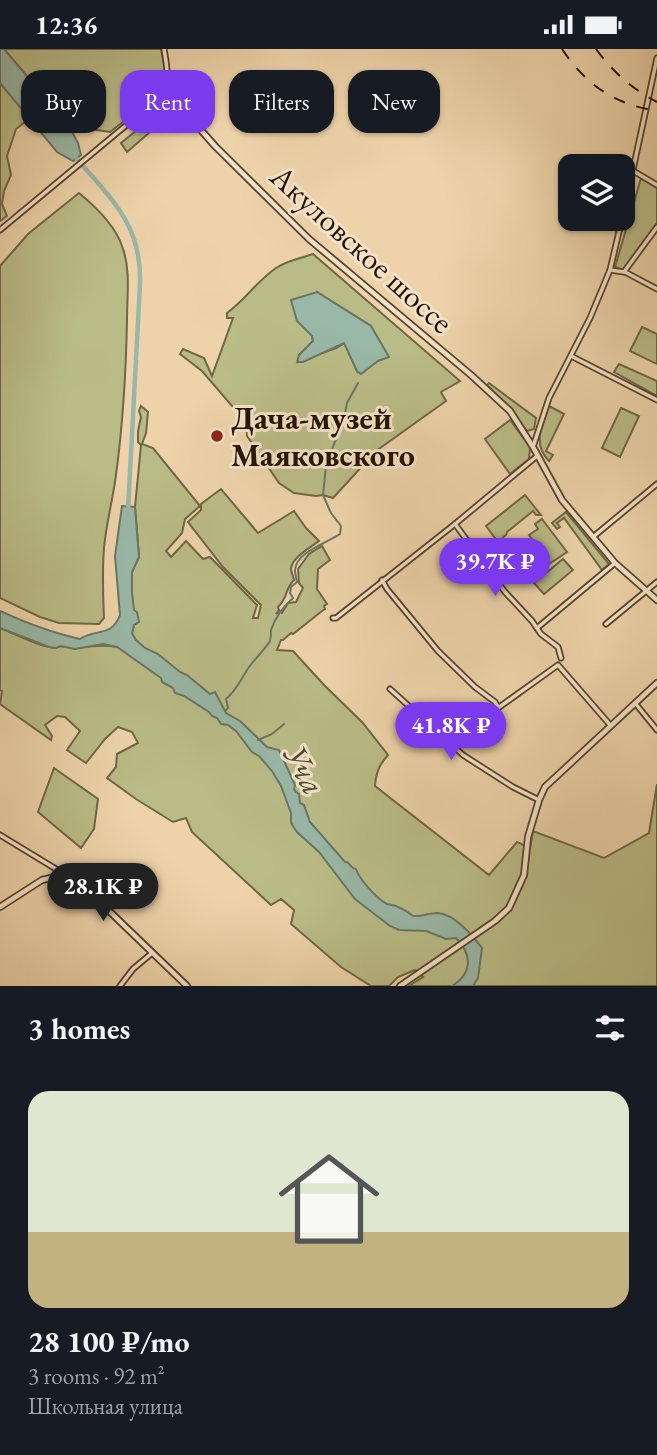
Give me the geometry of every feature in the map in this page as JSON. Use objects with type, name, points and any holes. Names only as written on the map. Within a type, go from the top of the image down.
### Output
[{"type":"street","points":[[164,49],[167,70]]},
{"type":"street","points":[[635,166],[657,58]]},
{"type":"street","points":[[0,230],[120,130]]},
{"type":"street","name":"Акуловское шоссе","points":[[204,133],[309,239],[510,411],[562,500],[615,563],[657,600]]},
{"type":"street","points":[[635,172],[657,185]]},
{"type":"street","points":[[624,272],[657,227]]},
{"type":"street","points":[[533,447],[550,398],[590,318],[610,269],[620,231]]},
{"type":"street","points":[[610,269],[624,272],[657,289]]},
{"type":"street","points":[[571,355],[657,400]]},
{"type":"street","points":[[333,618],[455,524],[537,456]]},
{"type":"street","points":[[593,537],[657,484]]},
{"type":"street","points":[[455,524],[505,592],[541,634],[558,647],[561,658]]},
{"type":"street","points":[[537,628],[615,563]]},
{"type":"street","points":[[382,580],[438,651],[475,687],[495,702],[498,708]]},
{"type":"street","points":[[606,624],[657,582]]},
{"type":"street","points":[[456,749],[457,743],[498,708],[558,665],[611,726]]},
{"type":"street","points":[[400,986],[479,933],[509,908],[524,875],[528,837],[545,787],[657,683]]},
{"type":"street","points":[[390,689],[463,755],[539,800]]},
{"type":"street","points":[[635,703],[657,730]]},
{"type":"street","points":[[0,835],[85,888],[187,986]]},
{"type":"street","points":[[0,907],[42,880],[64,877]]},
{"type":"street","points":[[120,986],[133,969],[152,953]]},
{"type":"green space","points":[[4,49],[161,49],[165,70],[120,70],[120,124],[110,132],[106,131],[106,70],[22,70]]},
{"type":"green space","points":[[0,83],[21,108],[21,125],[16,129],[7,156],[11,175],[2,204],[7,216],[0,221]]},
{"type":"green space","points":[[133,133],[149,133],[127,152],[121,143]]},
{"type":"green space","points":[[641,178],[657,188],[657,223],[623,270],[615,267],[626,231],[635,231],[635,199]]},
{"type":"green space","points":[[79,193],[98,210],[115,231],[125,255],[128,273],[122,417],[104,548],[104,618],[99,624],[59,623],[0,598],[0,266],[28,234]]},
{"type":"green space","points":[[313,254],[460,381],[441,392],[446,401],[376,451],[333,498],[294,493],[279,483],[247,436],[246,419],[202,371],[180,354],[183,349],[204,358],[212,376],[233,318],[227,318],[227,313],[276,268]],"holes":[[[317,292],[371,326],[357,371],[345,343],[298,362],[299,355],[313,341]]]},
{"type":"green space","points":[[642,327],[657,334],[657,364],[630,351]]},
{"type":"green space","points":[[619,364],[657,381],[657,396],[614,372]]},
{"type":"green space","points":[[489,383],[536,418],[534,429],[527,431],[487,385]]},
{"type":"green space","points":[[141,406],[148,412],[142,444],[153,448],[200,506],[185,519],[182,533],[166,551],[171,557],[186,541],[203,559],[210,557],[257,605],[253,618],[258,618],[261,605],[223,567],[188,522],[201,510],[201,504],[221,489],[258,533],[294,511],[319,541],[294,561],[291,569],[294,580],[276,614],[280,611],[282,613],[288,603],[296,602],[303,588],[299,583],[298,569],[309,554],[322,546],[330,560],[318,569],[317,589],[327,604],[325,609],[281,640],[277,650],[293,651],[362,722],[388,755],[378,769],[375,786],[489,875],[517,842],[530,848],[533,831],[604,858],[649,833],[657,784],[657,986],[409,986],[423,977],[415,970],[398,977],[389,986],[371,986],[341,967],[291,924],[294,910],[281,899],[271,905],[192,832],[186,818],[173,822],[107,778],[116,767],[117,754],[138,743],[132,732],[118,727],[86,763],[67,750],[80,731],[65,717],[57,716],[45,725],[52,736],[51,740],[0,704],[0,628],[35,643],[56,648],[117,647],[132,633],[132,572],[139,557],[135,507],[141,445],[138,442],[138,431]]},
{"type":"green space","points":[[549,406],[564,414],[546,451],[553,455],[549,461],[541,448],[540,435]]},
{"type":"green space","points":[[621,408],[639,416],[620,457],[602,448]]},
{"type":"green space","points":[[510,420],[530,447],[529,459],[510,474],[485,439]]},
{"type":"green space","points":[[525,495],[541,515],[536,515],[533,511],[498,542],[486,526]]},
{"type":"green space","points":[[566,512],[609,564],[602,570],[564,518],[557,523],[560,527],[557,529],[552,523]]},
{"type":"green space","points":[[542,519],[567,552],[549,564],[529,535],[538,529],[535,524]]},
{"type":"green space","points":[[563,559],[573,570],[544,594],[534,583]]},
{"type":"green space","points":[[54,768],[98,799],[94,829],[81,848],[38,812]]},
{"type":"shaded area","points":[[0,49],[4,49],[22,70],[21,108],[0,83]]},
{"type":"shaded area","points":[[41,133],[73,133],[81,155],[73,161],[57,152]]},
{"type":"shaded area","points":[[317,292],[371,326],[389,357],[378,361],[361,374],[344,343],[303,362],[297,362],[299,355],[313,341],[312,336],[297,321],[291,300]]},
{"type":"shaded area","points":[[122,506],[135,507],[139,557],[132,572],[132,593],[139,622],[134,625],[132,633],[136,640],[210,694],[215,692],[226,713],[240,721],[267,747],[279,750],[310,822],[345,862],[356,869],[378,898],[413,916],[444,914],[468,931],[482,948],[478,978],[473,986],[452,986],[464,975],[468,963],[465,950],[456,938],[446,939],[426,931],[399,930],[355,899],[319,852],[297,832],[291,823],[291,813],[281,786],[272,771],[252,752],[236,731],[221,724],[217,718],[184,696],[175,693],[161,678],[117,647],[103,644],[75,649],[49,647],[0,628],[0,611],[59,634],[80,639],[112,627],[120,615],[115,556]]},
{"type":"waterway","points":[[77,159],[122,215],[136,245],[139,263],[128,510]]},
{"type":"waterway","points":[[225,711],[228,708],[226,699],[268,644],[275,621],[293,598],[290,593],[291,587],[297,582],[297,564],[306,553],[340,534],[341,526],[331,513],[323,495],[326,465],[347,403],[358,383]]},
{"type":"waterway","points":[[258,740],[272,734],[284,724]]},
{"type":"railway","points":[[562,49],[581,73],[602,91],[627,103],[657,111]]},
{"type":"railway","points":[[596,49],[624,79],[657,102]]},
{"type":"place","name":"Дача-музей Маяковского","points":[[217,436]]},
{"type":"water label","name":"Уча","points":[[305,769]]}]
